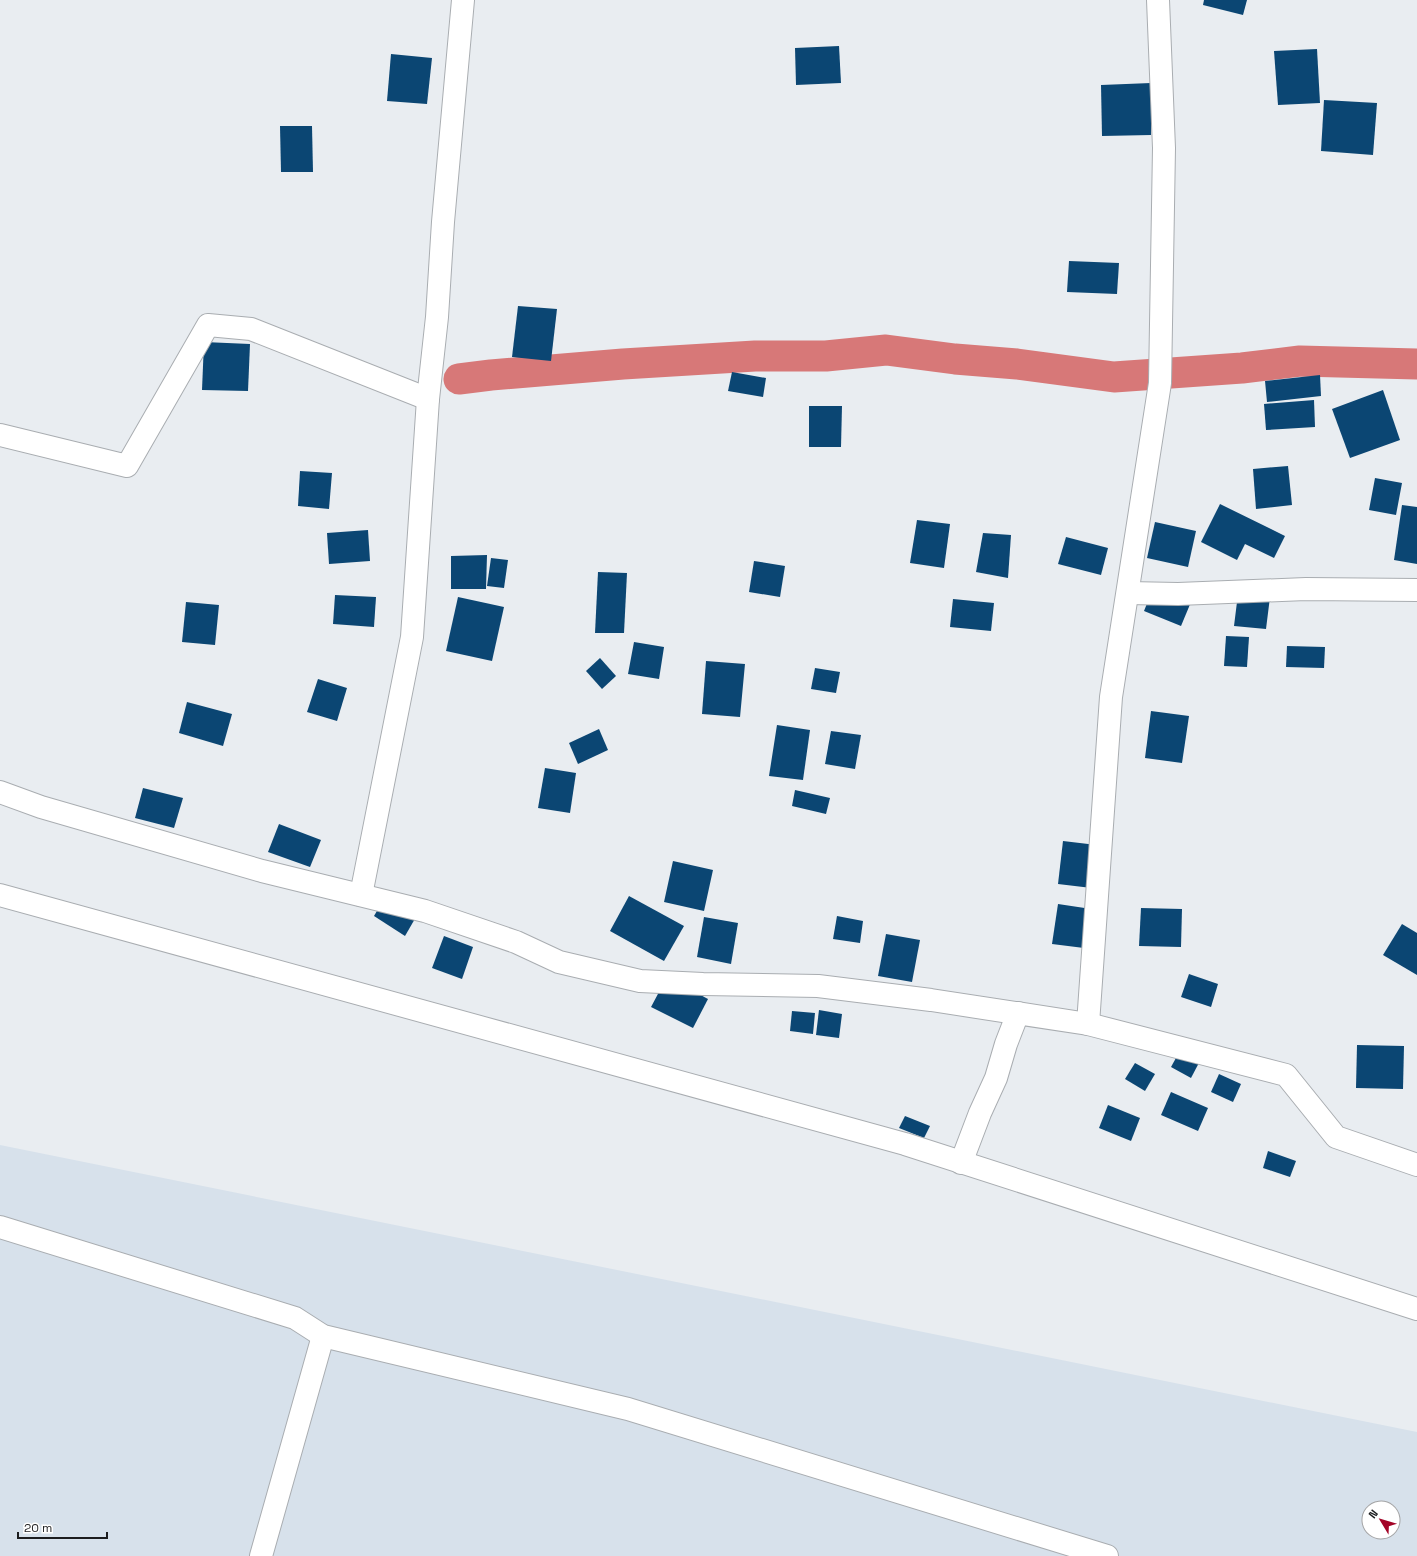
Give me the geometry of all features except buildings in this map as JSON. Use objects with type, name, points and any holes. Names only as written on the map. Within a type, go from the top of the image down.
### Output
[{"type":"street","points":[[361,895],[412,637],[428,399],[437,317],[443,222],[463,0]]},
{"type":"street","points":[[1088,1024],[1112,697],[1160,383],[1164,148],[1158,0]]},
{"type":"street","points":[[0,434],[127,466],[208,325],[251,329],[428,399]]},
{"type":"street","points":[[1128,593],[1178,594],[1306,588],[1417,590]]},
{"type":"street","points":[[0,792],[41,807],[262,872],[361,895],[433,914],[516,942],[560,962],[640,981],[703,984],[818,986],[931,1000],[1088,1024],[1286,1075],[1336,1138],[1417,1165]]},
{"type":"street","points":[[0,895],[905,1144],[1417,1308]]},
{"type":"street","points":[[961,1163],[980,1113],[996,1078],[1006,1044],[1018,1013]]},
{"type":"street","points":[[0,1227],[295,1318],[323,1336],[628,1409],[1107,1556]]},
{"type":"street","points":[[261,1556],[323,1336]]},
{"type":"shaded area","points":[[0,1145],[1417,1432],[1417,1556],[0,1556]]},
{"type":"waterway","points":[[459,379],[623,364],[755,356],[826,356],[886,350],[955,359],[1017,364],[1114,377],[1242,368],[1300,361],[1417,364]]}]
